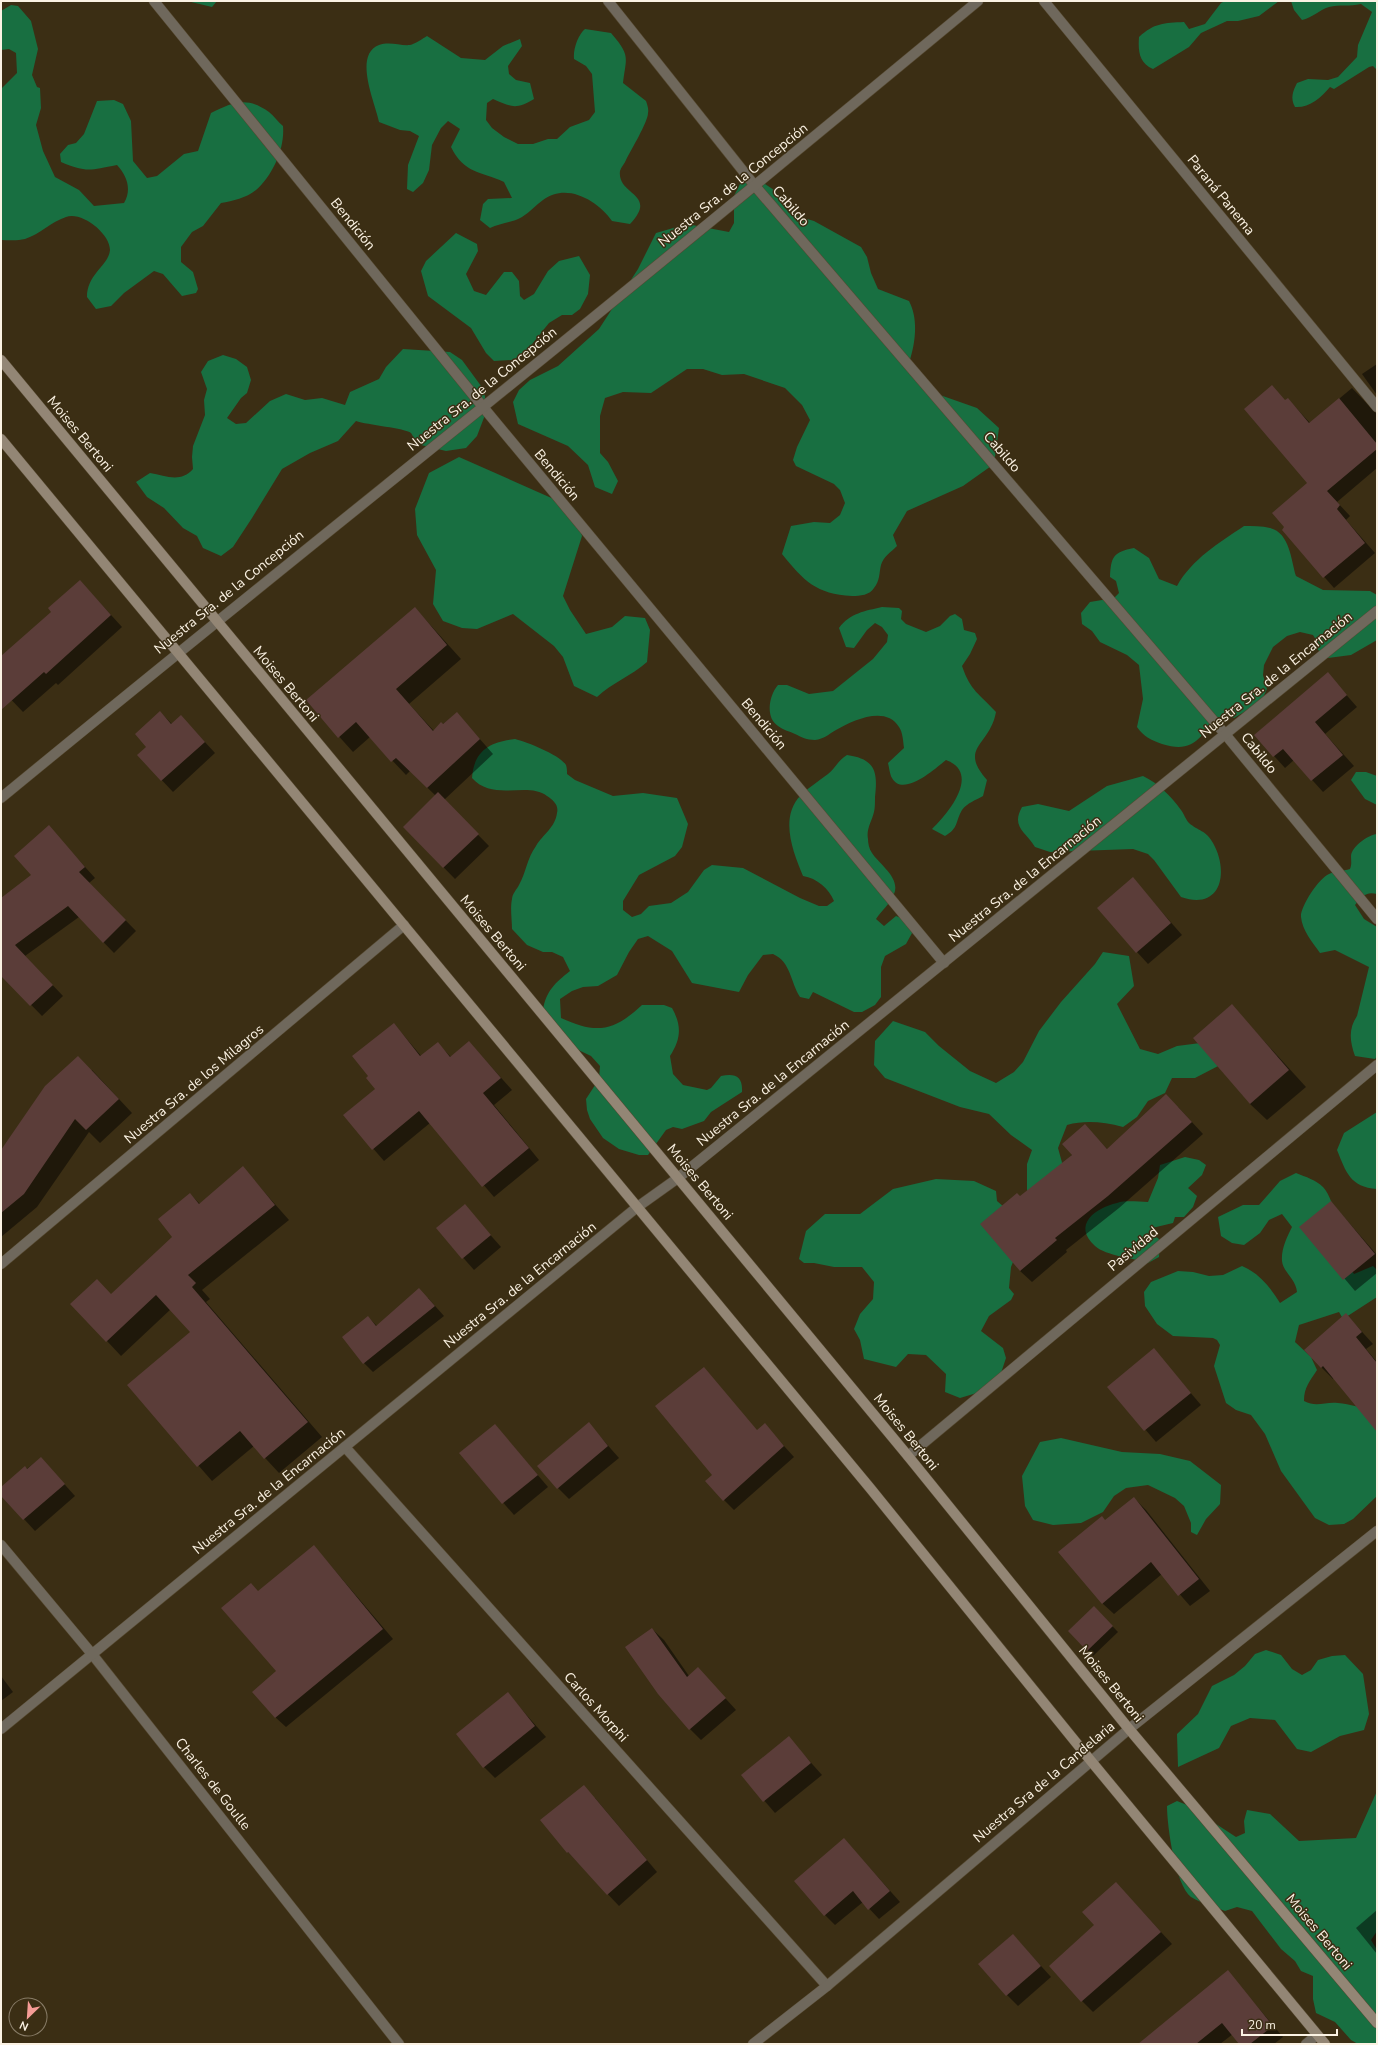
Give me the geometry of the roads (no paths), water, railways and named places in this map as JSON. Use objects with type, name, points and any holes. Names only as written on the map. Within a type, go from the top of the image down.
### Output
[{"type":"street","name":"Bendición","points":[[154,1],[483,407],[944,963]]},
{"type":"street","name":"Cabildo","points":[[608,1],[755,186],[1225,734],[1377,919]]},
{"type":"street","name":"Nuestra Sra. de la Concepción","points":[[1,798],[216,620],[483,407],[755,186],[978,1]]},
{"type":"street","name":"Paraná Panema","points":[[1044,1],[1377,407]]},
{"type":"street","name":"Moises Bertoni","points":[[1,360],[908,1456],[1129,1729],[1377,2023]]},
{"type":"street","points":[[1,439],[404,925],[636,1208],[870,1488],[1090,1761],[1325,2044]]},
{"type":"street","name":"Nuestra Sra. de la Encarnación","points":[[1,1729],[636,1208],[678,1178],[1377,611]]},
{"type":"street","name":"Nuestra Sra. de los Milagros","points":[[1,1264],[404,925]]},
{"type":"street","name":"Pasividad","points":[[908,1456],[1377,1065]]},
{"type":"street","name":"Carlos Morphi","points":[[345,1447],[826,1986]]},
{"type":"street","name":"Nuestra Sra de la Candelaria","points":[[753,2044],[826,1986],[1090,1761],[1377,1531]]},
{"type":"street","name":"Charles de Goulle","points":[[1,1545],[92,1654],[399,2044]]},
{"type":"street","points":[[1306,2044],[1317,2035]]}]
